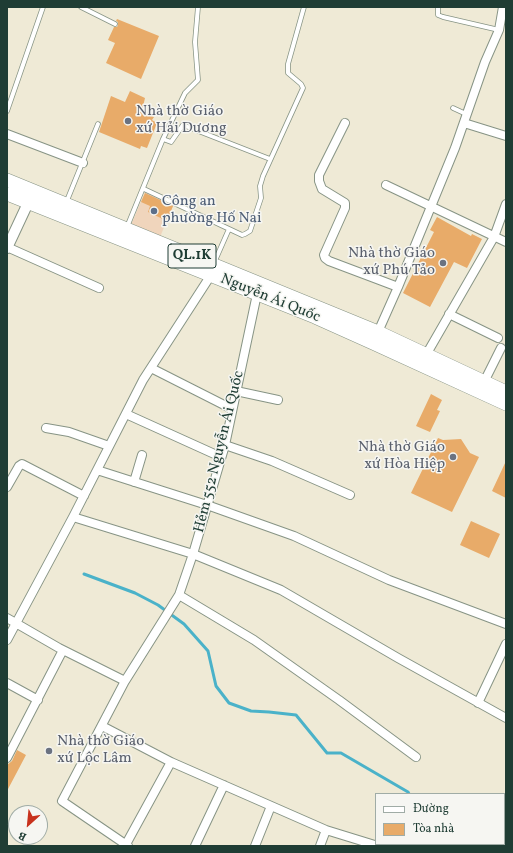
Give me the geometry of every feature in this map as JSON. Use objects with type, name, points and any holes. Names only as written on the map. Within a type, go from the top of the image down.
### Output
[{"type":"main road","name":"Nguyễn Ái Quốc","points":[[7,180],[126,230],[212,270],[257,294],[315,318],[376,337]]},
{"type":"main road","name":"Nguyễn Ái Quốc","points":[[7,194],[212,270],[376,337],[506,404]]},
{"type":"main road","name":"QL.1K","points":[[376,337],[392,339],[506,392]]},
{"type":"street","points":[[376,337],[432,207],[466,119],[485,62],[502,28],[503,7]]},
{"type":"street","points":[[466,119],[506,136]]},
{"type":"street","points":[[345,124],[319,175],[319,181],[322,189],[345,203],[345,208],[324,255],[329,262],[398,287]]},
{"type":"street","points":[[7,134],[83,162]]},
{"type":"street","points":[[386,185],[506,242]]},
{"type":"street","points":[[28,203],[10,235],[7,247],[99,288]]},
{"type":"street","points":[[426,355],[494,236],[506,204]]},
{"type":"street","points":[[7,640],[84,496],[143,380],[212,270]]},
{"type":"street","name":"Hẻm 552 Nguyễn Ái Quốc","points":[[126,846],[62,801],[125,681],[179,595],[193,554],[225,445],[257,294]]},
{"type":"street","points":[[449,314],[498,338]]},
{"type":"street","points":[[484,382],[501,348]]},
{"type":"street","points":[[151,368],[232,409]]},
{"type":"street","points":[[236,391],[278,400]]},
{"type":"street","points":[[126,414],[221,457]]},
{"type":"street","points":[[46,428],[69,432],[109,446]]},
{"type":"street","points":[[225,445],[272,461],[350,495]]},
{"type":"street","points":[[134,482],[142,455]]},
{"type":"street","points":[[7,486],[19,466],[22,464],[84,496]]},
{"type":"street","points":[[97,470],[207,505],[294,536],[389,580],[506,624]]},
{"type":"street","points":[[73,517],[193,554],[281,590],[506,718]]},
{"type":"street","points":[[179,595],[254,640],[339,700],[416,758]]},
{"type":"street","points":[[7,618],[63,650],[125,681]]},
{"type":"street","points":[[478,703],[506,644]]},
{"type":"street","points":[[7,758],[9,748],[38,700],[63,650]]},
{"type":"street","points":[[7,683],[38,700]]},
{"type":"street","points":[[102,726],[172,762],[271,806],[326,830],[374,845]]},
{"type":"street","points":[[126,846],[172,762]]},
{"type":"street","points":[[195,846],[224,785]]},
{"type":"street","points":[[255,846],[271,806]]},
{"type":"street","points":[[320,846],[326,830]]},
{"type":"lane","points":[[7,111],[43,7]]},
{"type":"lane","points":[[81,7],[115,24]]},
{"type":"lane","points":[[126,230],[144,189],[163,139],[185,94],[198,80],[195,42],[198,7]]},
{"type":"lane","points":[[144,189],[242,235],[250,231],[261,198],[260,186],[262,176],[303,88],[301,84],[288,73],[288,64],[304,7]]},
{"type":"lane","points":[[438,7],[438,15],[443,17],[502,28]]},
{"type":"lane","points":[[453,108],[466,119]]},
{"type":"lane","points":[[66,204],[98,124]]},
{"type":"lane","points":[[163,139],[171,142],[183,125],[270,158]]},
{"type":"lane","points":[[212,270],[229,229]]},
{"type":"shaded area","name":"Công an phường Hố Nai","points":[[145,192],[173,206],[160,237],[131,225]]},
{"type":"building","points":[[117,19],[159,36],[141,79],[106,63],[115,43],[108,40],[114,27],[117,27],[118,25],[118,22],[116,21]]},
{"type":"building","points":[[130,91],[145,98],[142,111],[154,117],[152,120],[157,123],[147,148],[141,146],[140,149],[99,132],[111,96],[125,102]]},
{"type":"building","points":[[145,193],[173,206],[167,221],[148,212],[150,206],[141,202]]},
{"type":"building","points":[[437,217],[471,236],[472,234],[482,239],[467,268],[454,262],[430,307],[403,293],[434,232],[430,230]]},
{"type":"building","points":[[431,394],[442,400],[437,410],[440,411],[430,432],[416,426]]},
{"type":"building","points":[[438,438],[443,440],[461,439],[470,453],[479,457],[452,512],[411,493]]},
{"type":"building","points":[[506,461],[506,498],[492,491]]},
{"type":"building","points":[[471,521],[500,534],[489,558],[460,545]]},
{"type":"building","points":[[17,750],[26,755],[7,791],[7,765],[12,761]]},
{"type":"waterway","points":[[84,574],[135,593],[158,605],[184,624],[208,651],[216,686],[229,703],[251,711],[296,715],[327,753],[341,753],[408,793]]},
{"type":"place","name":"Nhà thờ Giáo xứ Hải Dương","points":[[128,121]]},
{"type":"place","name":"Công an phường Hố Nai","points":[[154,211]]},
{"type":"place","name":"Nhà thờ Giáo xứ Phú Tảo","points":[[443,263]]},
{"type":"place","name":"Nhà thờ Giáo xứ Hòa Hiệp","points":[[453,457]]},
{"type":"place","name":"Nhà thờ Giáo xứ Lộc Lâm","points":[[49,751]]}]
